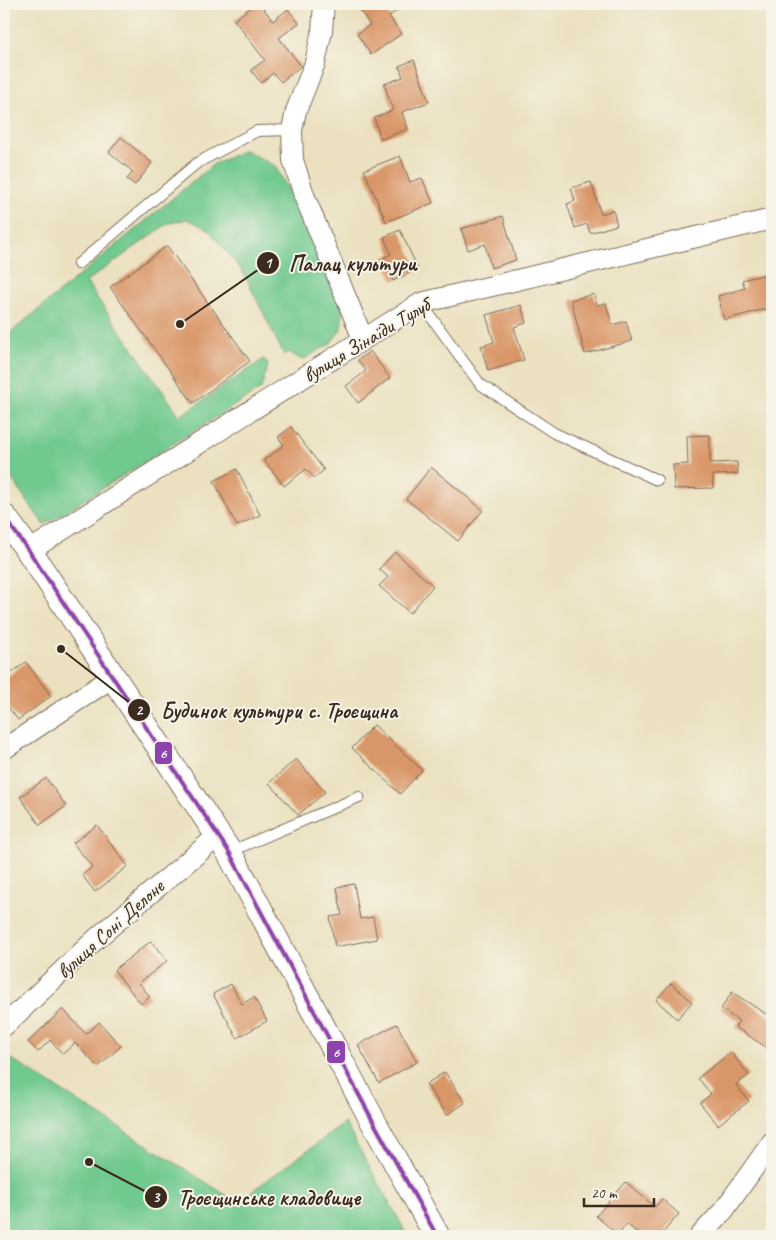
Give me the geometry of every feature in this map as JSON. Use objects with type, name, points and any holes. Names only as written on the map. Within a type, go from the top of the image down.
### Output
[{"type":"street","points":[[324,4],[322,31],[316,63],[296,110],[292,130],[293,160],[304,195],[363,339]]},
{"type":"street","name":"вулиця Зінаїди Тулуб","points":[[28,551],[421,302],[772,219]]},
{"type":"street","points":[[4,517],[114,676],[224,843],[374,1123],[438,1236]]},
{"type":"street","points":[[4,750],[114,676]]},
{"type":"street","name":"вулиця Соні Делоне","points":[[4,1026],[97,938],[224,843]]},
{"type":"street","points":[[700,1236],[724,1210],[772,1142]]},
{"type":"lane","points":[[78,264],[197,163],[258,131],[292,130]]},
{"type":"lane","points":[[421,302],[480,384],[554,433],[657,480]]},
{"type":"lane","points":[[224,843],[359,797]]},
{"type":"green space","points":[[245,150],[275,166],[312,231],[343,310],[341,329],[330,344],[302,360],[289,352],[284,355],[243,272],[208,229],[187,219],[167,224],[86,282],[180,416],[264,359],[268,365],[261,389],[44,525],[4,468],[4,338],[214,164]]},
{"type":"green space","points":[[5,1055],[237,1202],[345,1123],[408,1236],[4,1236]]},
{"type":"building","points":[[255,4],[260,4],[273,21],[288,9],[299,23],[279,38],[301,66],[281,82],[273,73],[261,83],[251,70],[265,60],[234,20]]},
{"type":"building","points":[[363,4],[407,4],[389,16],[401,34],[371,55],[357,34],[370,25],[358,7]]},
{"type":"building","points":[[414,60],[429,102],[402,112],[408,129],[381,139],[374,118],[393,110],[384,84],[403,77],[399,66]]},
{"type":"building","points":[[121,137],[152,163],[135,185],[127,179],[133,172],[109,152]]},
{"type":"building","points":[[400,156],[410,182],[422,178],[433,203],[386,222],[364,170]]},
{"type":"building","points":[[591,182],[601,214],[613,210],[617,225],[590,233],[587,224],[575,228],[567,204],[575,201],[571,188]]},
{"type":"building","points":[[503,216],[516,260],[491,268],[485,244],[468,250],[461,229]]},
{"type":"building","points":[[400,230],[418,269],[393,281],[383,258],[391,254],[384,237]]},
{"type":"building","points":[[167,246],[250,361],[193,403],[110,287]]},
{"type":"building","points":[[766,274],[772,298],[772,307],[724,320],[718,296],[745,288],[742,280]]},
{"type":"building","points":[[594,294],[597,305],[606,303],[612,325],[626,321],[632,341],[585,354],[571,300]]},
{"type":"building","points":[[521,305],[526,323],[514,327],[524,360],[488,371],[481,346],[494,342],[486,315]]},
{"type":"building","points":[[370,351],[390,378],[358,403],[346,386],[366,371],[358,360]]},
{"type":"building","points":[[291,427],[324,470],[314,478],[306,469],[284,486],[264,460],[284,445],[278,437]]},
{"type":"building","points":[[710,435],[710,463],[737,462],[738,474],[713,475],[713,488],[674,489],[673,465],[688,464],[687,436]]},
{"type":"building","points":[[431,467],[483,510],[458,541],[406,499]]},
{"type":"building","points":[[237,469],[260,515],[237,526],[214,481]]},
{"type":"building","points":[[395,552],[433,586],[410,613],[379,586],[388,577],[379,569]]},
{"type":"building","points":[[26,662],[51,696],[18,720],[4,701],[4,679]]},
{"type":"building","points":[[374,725],[422,770],[400,794],[352,748]]},
{"type":"building","points":[[296,759],[325,792],[298,815],[269,783]]},
{"type":"building","points":[[46,778],[66,806],[40,825],[20,797]]},
{"type":"building","points":[[97,825],[128,866],[95,892],[82,875],[92,867],[73,843]]},
{"type":"building","points":[[354,884],[360,919],[373,917],[377,939],[335,947],[330,917],[342,915],[337,887]]},
{"type":"building","points":[[151,941],[167,961],[139,983],[150,997],[141,1004],[114,970]]},
{"type":"building","points":[[671,983],[692,1002],[677,1019],[656,1000]]},
{"type":"building","points":[[231,984],[242,1004],[254,997],[267,1021],[237,1038],[213,994]]},
{"type":"building","points":[[732,992],[772,1018],[772,1051],[735,1027],[739,1021],[721,1009]]},
{"type":"building","points":[[63,1009],[86,1034],[99,1022],[121,1046],[98,1067],[75,1043],[63,1054],[50,1040],[38,1052],[28,1042]]},
{"type":"building","points":[[397,1024],[417,1062],[379,1083],[358,1045]]},
{"type":"building","points":[[731,1052],[749,1075],[736,1085],[749,1101],[718,1125],[700,1103],[711,1094],[698,1078]]},
{"type":"building","points":[[445,1072],[465,1103],[447,1115],[426,1084]]},
{"type":"building","points":[[626,1182],[655,1207],[662,1199],[679,1214],[660,1236],[641,1236],[627,1224],[618,1235],[596,1216]]},
{"type":"transit line","name":"6","points":[[4,517],[29,551],[229,852],[374,1123],[437,1236]]},
{"type":"place","name":"Палац культури","points":[[180,324]]},
{"type":"place","name":"Будинок культури с. Троєщина","points":[[61,649]]},
{"type":"place","name":"Троєщинське кладовище","points":[[89,1162]]}]
